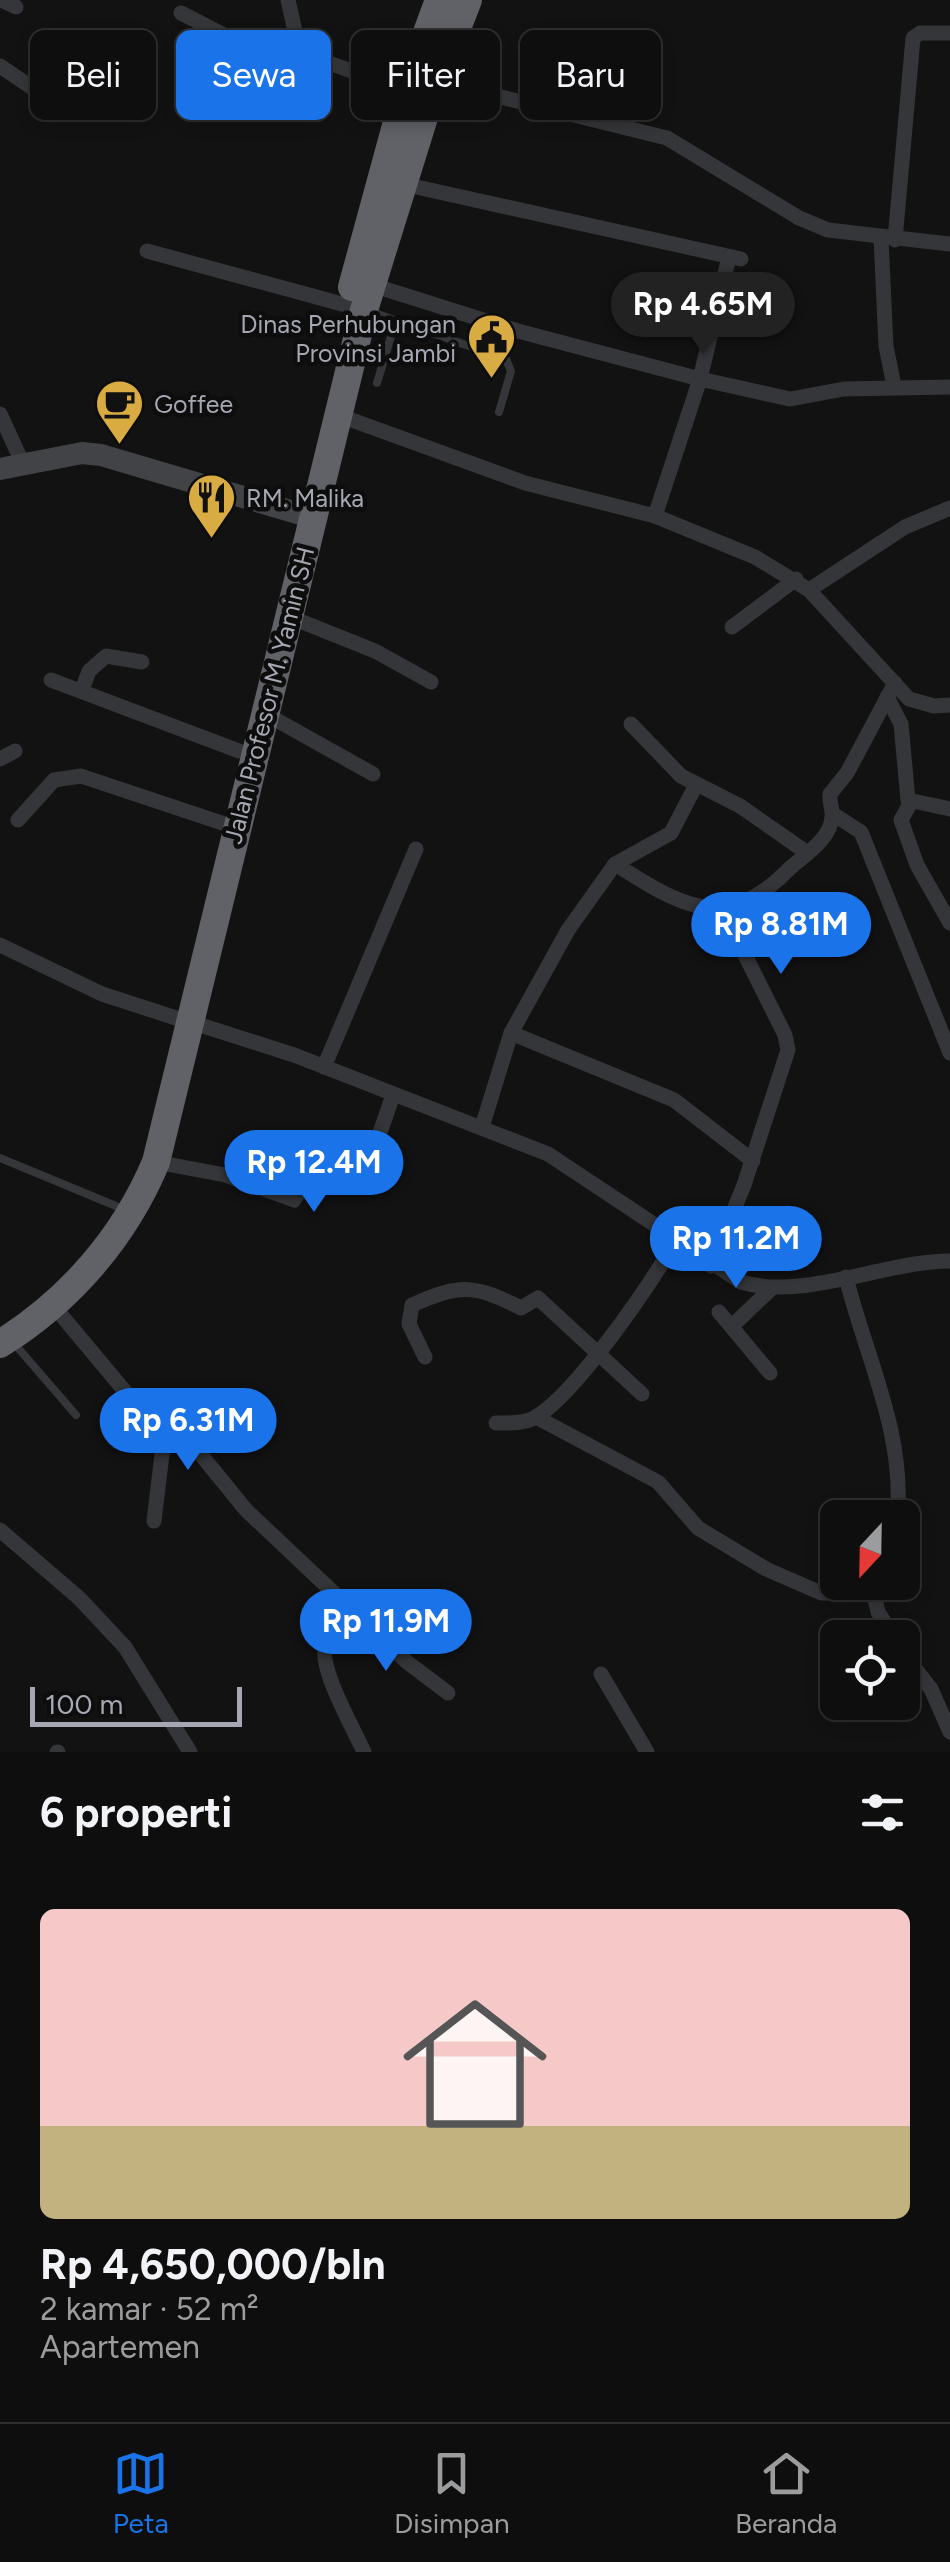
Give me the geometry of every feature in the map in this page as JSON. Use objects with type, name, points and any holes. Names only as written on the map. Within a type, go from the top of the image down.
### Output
[{"type":"highway","name":"Jalan Profesor M. Yamin SH","points":[[433,30],[439,0]]},
{"type":"highway","name":"Jalan Profesor M. Yamin SH","points":[[452,30],[468,0]]},
{"type":"highway","name":"Jalan Profesor M. Yamin SH","points":[[3,1335],[52,1304],[117,1238],[156,1162],[218,870],[290,617],[306,516],[411,120]]},
{"type":"highway","name":"Jalan Profesor M. Yamin SH","points":[[218,870],[222,823],[239,750],[338,415],[361,300],[403,184],[415,120]]},
{"type":"highway","name":"Jalan Profesor M. Yamin SH","points":[[3,1335],[80,1256],[116,1206],[142,1156],[185,1020]]},
{"type":"main road","points":[[12,466],[82,453],[101,456],[306,516]]},
{"type":"street","points":[[288,0],[295,30]]},
{"type":"street","points":[[182,13],[216,30]]},
{"type":"street","points":[[894,386],[886,346],[888,239],[912,38],[920,33],[950,33]]},
{"type":"street","points":[[0,66],[30,87]]},
{"type":"street","points":[[500,101],[644,129],[690,149],[810,224],[888,239],[950,244]]},
{"type":"street","points":[[403,184],[735,258],[655,516]]},
{"type":"street","points":[[146,251],[518,331],[790,399],[844,389],[950,387]]},
{"type":"street","points":[[0,414],[12,466]]},
{"type":"street","points":[[338,415],[525,484],[655,516],[755,557],[814,596],[891,690],[899,716],[911,802],[901,820],[917,865],[950,924]]},
{"type":"street","points":[[732,627],[814,596],[906,527],[950,508]]},
{"type":"street","points":[[290,617],[375,651],[432,682]]},
{"type":"street","points":[[82,690],[89,671],[106,656],[142,662]]},
{"type":"street","points":[[51,680],[239,750]]},
{"type":"street","points":[[891,690],[914,702],[950,705]]},
{"type":"street","points":[[615,864],[680,901],[721,907],[757,899],[828,832],[833,814],[830,794],[843,779],[891,690]]},
{"type":"street","points":[[264,713],[373,774]]},
{"type":"street","points":[[631,724],[665,764],[696,785],[751,812],[806,852]]},
{"type":"street","points":[[0,759],[16,750]]},
{"type":"street","points":[[18,820],[50,783],[81,776],[222,823]]},
{"type":"street","points":[[482,1127],[511,1033],[568,930],[615,864],[671,833],[696,785]]},
{"type":"street","points":[[911,802],[950,809]]},
{"type":"street","points":[[833,814],[862,832],[950,1053]]},
{"type":"street","points":[[327,1068],[416,850]]},
{"type":"street","points":[[711,1266],[753,1161],[788,1045],[721,907]]},
{"type":"street","points":[[0,945],[102,994],[327,1068],[548,1154],[711,1266],[741,1282],[772,1288],[916,1261],[950,1261]]},
{"type":"street","points":[[511,1033],[674,1100],[753,1161]]},
{"type":"street","points":[[156,1162],[225,1175],[294,1200],[329,1144],[362,1155],[374,1150],[393,1095]]},
{"type":"street","points":[[536,1417],[644,1295],[676,1242]]},
{"type":"street","points":[[846,1277],[885,1408],[898,1479],[897,1500]]},
{"type":"street","points":[[425,1357],[409,1324],[410,1308],[426,1299],[476,1288],[498,1294],[521,1308],[540,1299],[642,1394]]},
{"type":"street","points":[[732,1326],[772,1288]]},
{"type":"street","points":[[52,1304],[128,1395],[167,1414],[246,1510],[406,1662],[448,1693]]},
{"type":"street","points":[[718,1312],[770,1373]]},
{"type":"street","points":[[154,1521],[167,1414]]},
{"type":"street","points":[[496,1423],[536,1417],[658,1482],[698,1528],[766,1569],[820,1593]]},
{"type":"street","points":[[0,1530],[79,1598],[125,1647],[190,1752]]},
{"type":"street","points":[[356,1614],[326,1643],[324,1652],[330,1676],[364,1752]]},
{"type":"street","points":[[602,1674],[647,1752]]},
{"type":"street","points":[[920,1676],[950,1732]]},
{"type":"lane","points":[[361,300],[396,320],[508,362],[511,371],[499,412]]},
{"type":"lane","points":[[377,383],[396,320]]},
{"type":"lane","points":[[0,1158],[116,1206]]},
{"type":"lane","points":[[3,1335],[76,1415]]},
{"type":"place","name":"Dinas Perhubungan Provinsi Jambi","points":[[491,380]]},
{"type":"place","name":"Goffee","points":[[119,446]]},
{"type":"place","name":"RM. Malika","points":[[211,540]]}]
